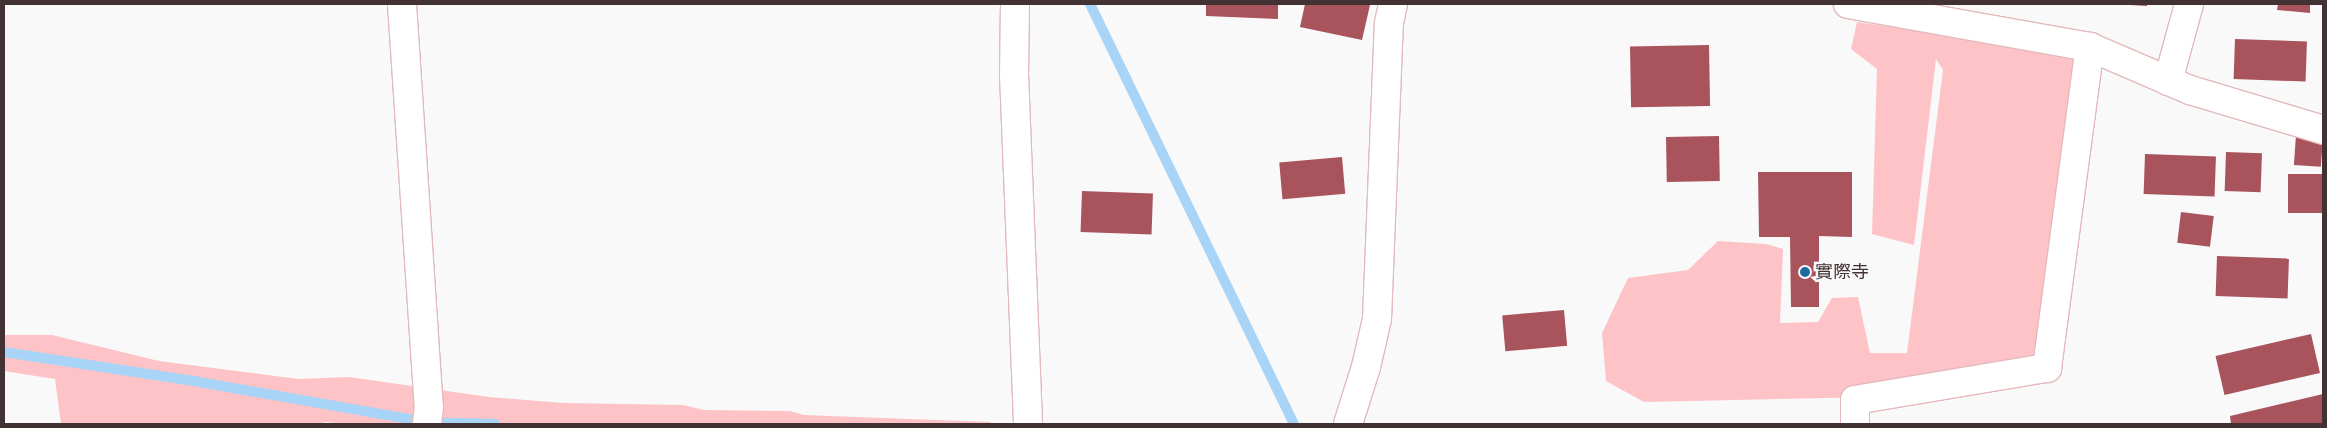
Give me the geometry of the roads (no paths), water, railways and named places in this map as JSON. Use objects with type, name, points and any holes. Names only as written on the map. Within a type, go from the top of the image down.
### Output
[{"type":"street","points":[[402,4],[429,407],[427,424]]},
{"type":"street","points":[[1014,4],[1014,74],[1028,424]]},
{"type":"street","points":[[1348,424],[1366,367],[1376,319],[1389,23],[1393,4]]},
{"type":"street","points":[[1848,4],[2090,48],[2199,92],[2323,130]]},
{"type":"street","points":[[2168,81],[2189,4]]},
{"type":"street","points":[[1855,424],[1855,400],[2047,368],[2090,48]]},
{"type":"waterway","points":[[1090,4],[1294,424]]},
{"type":"waterway","points":[[4,352],[199,382],[425,422],[495,424]]},
{"type":"place","name":"實際寺","points":[[1805,272]]}]
